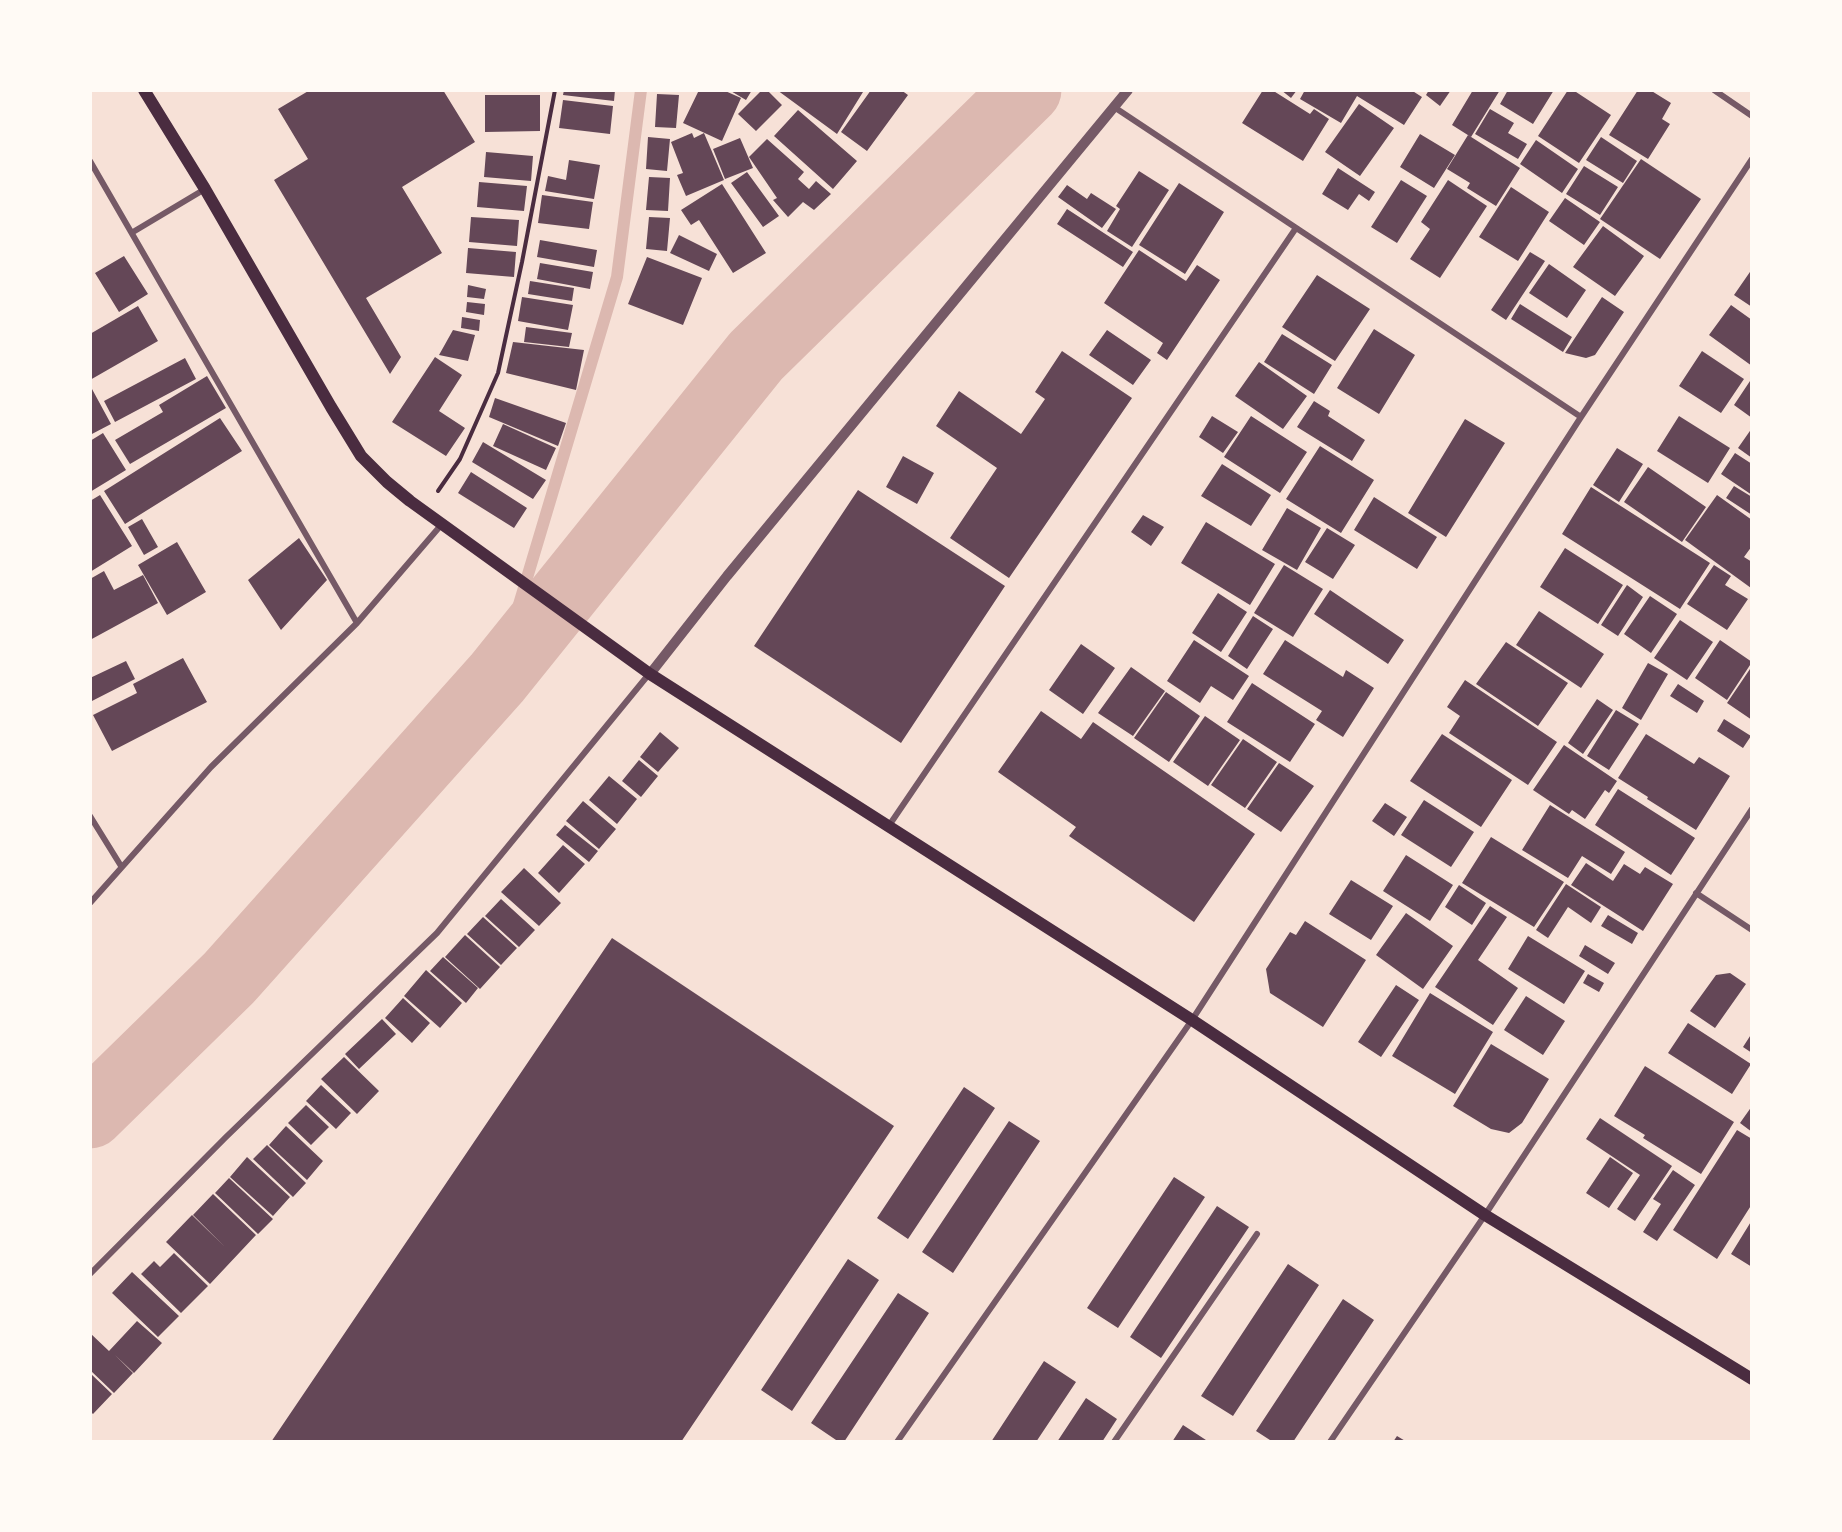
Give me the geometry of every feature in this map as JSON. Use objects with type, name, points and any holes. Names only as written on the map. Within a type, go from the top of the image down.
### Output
[{"type":"main road","points":[[144,90],[205,189],[361,456],[387,482],[441,524],[650,674],[1192,1020],[1485,1215],[1752,1379]]},
{"type":"street","points":[[90,1274],[226,1137],[437,933],[650,674],[727,576],[1128,90]]},
{"type":"street","points":[[1714,90],[1752,116]]},
{"type":"street","points":[[1114,107],[1581,417]]},
{"type":"street","points":[[897,1442],[1192,1020],[1581,417],[1752,159]]},
{"type":"street","points":[[90,161],[357,623]]},
{"type":"street","points":[[133,232],[205,189]]},
{"type":"street","points":[[888,827],[1296,228]]},
{"type":"street","points":[[90,903],[211,767],[357,623],[441,524]]},
{"type":"street","points":[[1330,1442],[1485,1215],[1752,809]]},
{"type":"street","points":[[90,816],[121,866]]},
{"type":"street","points":[[1696,893],[1752,930]]},
{"type":"street","points":[[1114,1442],[1257,1234]]},
{"type":"path","points":[[424,511],[460,459],[498,373],[555,90]]},
{"type":"building","points":[[310,90],[443,90],[475,142],[402,187],[442,253],[366,298],[401,357],[390,374],[274,180],[308,159],[278,109]]},
{"type":"building","points":[[564,90],[615,90],[614,101],[563,95]]},
{"type":"building","points":[[699,90],[723,90],[741,98],[722,141],[683,123]]},
{"type":"building","points":[[729,90],[752,90],[746,100]]},
{"type":"building","points":[[762,90],[767,90],[782,105],[756,131],[738,114]]},
{"type":"building","points":[[777,90],[858,90],[863,92],[837,134]]},
{"type":"building","points":[[871,90],[901,90],[908,95],[867,151],[841,132]]},
{"type":"building","points":[[1263,90],[1272,90],[1310,114],[1314,109],[1329,119],[1303,161],[1242,123]]},
{"type":"building","points":[[1281,90],[1297,90],[1291,98]]},
{"type":"building","points":[[1305,90],[1411,90],[1422,97],[1404,125],[1357,96],[1341,123],[1300,99]]},
{"type":"building","points":[[1429,90],[1451,90],[1440,106],[1426,95]]},
{"type":"building","points":[[1473,90],[1500,90],[1471,137],[1452,125]]},
{"type":"building","points":[[1508,90],[1554,90],[1533,124],[1500,104]]},
{"type":"building","points":[[1568,90],[1573,90],[1611,115],[1579,163],[1538,136]]},
{"type":"building","points":[[1638,90],[1650,90],[1671,103],[1662,119],[1670,124],[1648,159],[1609,135]]},
{"type":"building","points":[[657,94],[679,95],[676,128],[655,127]]},
{"type":"building","points":[[485,95],[540,95],[540,131],[485,132]]},
{"type":"building","points":[[563,100],[613,106],[610,134],[559,128]]},
{"type":"building","points":[[1359,104],[1394,128],[1360,176],[1325,152]]},
{"type":"building","points":[[1490,109],[1514,123],[1508,133],[1527,144],[1518,159],[1475,134]]},
{"type":"building","points":[[798,110],[857,161],[833,189],[774,136]]},
{"type":"building","points":[[692,133],[694,138],[704,133],[724,180],[686,196],[677,175],[683,173],[671,142]]},
{"type":"building","points":[[1420,134],[1455,155],[1434,188],[1400,167]]},
{"type":"building","points":[[1468,135],[1520,168],[1496,206],[1467,188],[1470,183],[1447,169]]},
{"type":"building","points":[[648,137],[670,139],[667,171],[646,169]]},
{"type":"building","points":[[1601,137],[1637,161],[1623,183],[1586,160]]},
{"type":"building","points":[[740,138],[753,168],[725,179],[713,149]]},
{"type":"building","points":[[767,139],[804,172],[798,179],[809,189],[816,181],[831,194],[814,210],[803,202],[788,217],[773,200],[777,198],[749,157]]},
{"type":"building","points":[[1536,140],[1578,169],[1562,193],[1520,164]]},
{"type":"building","points":[[486,152],[533,156],[531,181],[484,177]]},
{"type":"building","points":[[1641,159],[1701,199],[1660,259],[1600,219]]},
{"type":"building","points":[[569,160],[600,165],[594,199],[545,191],[548,176],[566,180]]},
{"type":"building","points":[[1584,166],[1618,187],[1600,215],[1566,194]]},
{"type":"building","points":[[1338,168],[1375,192],[1369,201],[1359,194],[1348,210],[1322,194]]},
{"type":"building","points":[[1139,171],[1169,190],[1132,247],[1107,231],[1120,209],[1116,206]]},
{"type":"building","points":[[747,172],[779,216],[763,227],[731,183]]},
{"type":"building","points":[[649,177],[670,178],[668,211],[646,210]]},
{"type":"building","points":[[1401,180],[1427,196],[1397,243],[1371,227]]},
{"type":"building","points":[[1448,180],[1487,206],[1440,278],[1410,259],[1430,229],[1421,222]]},
{"type":"building","points":[[479,182],[527,186],[524,211],[477,207]]},
{"type":"building","points":[[1179,183],[1224,212],[1185,274],[1139,245]]},
{"type":"building","points":[[722,184],[766,253],[733,273],[699,220],[691,225],[681,210]]},
{"type":"building","points":[[1067,185],[1087,199],[1091,193],[1116,209],[1102,228],[1058,197]]},
{"type":"building","points":[[1511,187],[1549,212],[1518,261],[1479,237]]},
{"type":"building","points":[[542,195],[593,202],[589,229],[538,223]]},
{"type":"building","points":[[1565,198],[1600,222],[1584,245],[1549,221]]},
{"type":"building","points":[[1067,209],[1133,252],[1123,267],[1057,224]]},
{"type":"building","points":[[471,217],[519,220],[517,246],[469,242]]},
{"type":"building","points":[[649,217],[670,218],[667,251],[646,249]]},
{"type":"building","points":[[1603,226],[1644,256],[1615,296],[1573,267]]},
{"type":"building","points":[[679,235],[717,254],[709,271],[670,253]]},
{"type":"building","points":[[540,240],[597,250],[594,267],[537,257]]},
{"type":"building","points":[[468,248],[516,252],[514,277],[466,273]]},
{"type":"building","points":[[1139,250],[1186,281],[1197,265],[1220,280],[1167,360],[1157,353],[1163,343],[1104,303]]},
{"type":"building","points":[[1530,252],[1545,261],[1506,320],[1491,310]]},
{"type":"building","points":[[124,256],[148,294],[119,312],[95,273]]},
{"type":"building","points":[[647,257],[702,278],[683,325],[628,304]]},
{"type":"building","points":[[540,263],[593,272],[590,289],[537,279]]},
{"type":"building","points":[[1549,264],[1586,290],[1567,318],[1529,293]]},
{"type":"building","points":[[1752,269],[1752,307],[1734,295]]},
{"type":"building","points":[[1317,275],[1370,309],[1335,361],[1282,327]]},
{"type":"building","points":[[530,281],[574,288],[572,301],[528,294]]},
{"type":"building","points":[[468,285],[486,289],[484,299],[467,297]]},
{"type":"building","points":[[522,297],[573,305],[568,330],[518,321]]},
{"type":"building","points":[[1602,297],[1624,312],[1595,355],[1586,358],[1565,353]]},
{"type":"building","points":[[467,302],[485,304],[484,315],[466,312]]},
{"type":"building","points":[[1520,304],[1572,337],[1563,352],[1511,319]]},
{"type":"building","points":[[1731,305],[1752,320],[1752,366],[1709,335]]},
{"type":"building","points":[[138,306],[158,341],[90,380],[90,334]]},
{"type":"building","points":[[462,317],[480,320],[479,331],[461,328]]},
{"type":"building","points":[[526,327],[572,333],[569,347],[524,342]]},
{"type":"building","points":[[1374,329],[1415,355],[1379,414],[1337,388]]},
{"type":"building","points":[[453,330],[475,335],[468,361],[439,355]]},
{"type":"building","points":[[1107,330],[1151,360],[1133,385],[1089,355]]},
{"type":"building","points":[[1282,334],[1332,365],[1314,394],[1264,362]]},
{"type":"building","points":[[513,342],[584,350],[576,390],[506,373]]},
{"type":"building","points":[[1062,351],[1132,398],[1009,578],[950,538],[997,468],[936,426],[959,391],[1021,434],[1045,399],[1035,392]]},
{"type":"building","points":[[1702,351],[1744,379],[1721,413],[1679,386]]},
{"type":"building","points":[[435,357],[462,375],[439,411],[465,428],[446,456],[392,422]]},
{"type":"building","points":[[185,358],[196,379],[115,422],[104,401]]},
{"type":"building","points":[[1259,362],[1307,396],[1283,429],[1235,396]]},
{"type":"building","points":[[207,376],[226,408],[130,464],[115,440],[163,412],[159,405]]},
{"type":"building","points":[[1750,381],[1752,382],[1752,418],[1734,405]]},
{"type":"building","points":[[92,389],[111,424],[90,435],[90,390]]},
{"type":"building","points":[[495,398],[566,423],[558,446],[489,417]]},
{"type":"building","points":[[1314,401],[1330,411],[1328,416],[1365,440],[1352,461],[1297,427]]},
{"type":"building","points":[[1212,416],[1238,432],[1223,453],[1199,437]]},
{"type":"building","points":[[1251,416],[1307,452],[1280,493],[1224,457]]},
{"type":"building","points":[[1679,416],[1730,448],[1708,483],[1657,451]]},
{"type":"building","points":[[220,418],[242,451],[125,524],[104,491]]},
{"type":"building","points":[[1465,419],[1505,443],[1446,537],[1408,513]]},
{"type":"building","points":[[503,424],[556,448],[546,470],[493,446]]},
{"type":"building","points":[[1752,428],[1752,458],[1738,448]]},
{"type":"building","points":[[103,433],[126,470],[90,492],[90,441]]},
{"type":"building","points":[[483,442],[546,480],[533,499],[472,462]]},
{"type":"building","points":[[1320,446],[1374,480],[1341,533],[1286,499]]},
{"type":"building","points":[[1617,448],[1643,464],[1619,502],[1593,485]]},
{"type":"building","points":[[1735,453],[1752,464],[1752,495],[1721,474]]},
{"type":"building","points":[[903,456],[934,473],[917,504],[886,487]]},
{"type":"building","points":[[1222,464],[1271,495],[1251,526],[1201,496]]},
{"type":"building","points":[[1648,467],[1706,507],[1682,542],[1624,502]]},
{"type":"building","points":[[471,472],[527,508],[514,528],[458,493]]},
{"type":"building","points":[[1734,486],[1752,497],[1752,515],[1726,498]]},
{"type":"building","points":[[1591,487],[1710,563],[1680,609],[1562,534]]},
{"type":"building","points":[[858,490],[1005,586],[901,743],[754,646]]},
{"type":"building","points":[[100,495],[132,546],[90,572],[90,501]]},
{"type":"building","points":[[1717,495],[1752,520],[1752,546],[1744,557],[1752,562],[1751,588],[1685,540]]},
{"type":"building","points":[[1374,497],[1437,537],[1417,569],[1354,530]]},
{"type":"building","points":[[1287,508],[1321,528],[1297,570],[1262,550]]},
{"type":"building","points":[[1143,515],[1164,527],[1151,546],[1131,532]]},
{"type":"building","points":[[142,519],[158,547],[144,555],[128,527]]},
{"type":"building","points":[[1206,522],[1275,564],[1250,605],[1181,563]]},
{"type":"building","points":[[1327,528],[1355,545],[1333,579],[1305,562]]},
{"type":"building","points":[[299,538],[327,580],[281,630],[248,580]]},
{"type":"building","points":[[177,542],[206,592],[167,615],[138,565]]},
{"type":"building","points":[[1565,548],[1623,585],[1598,624],[1540,587]]},
{"type":"building","points":[[1284,565],[1323,589],[1293,637],[1254,613]]},
{"type":"building","points":[[1714,565],[1731,576],[1725,585],[1748,599],[1727,630],[1687,604]]},
{"type":"building","points":[[104,571],[114,590],[143,575],[158,603],[90,640],[90,579]]},
{"type":"building","points":[[1627,585],[1643,597],[1618,636],[1601,625]]},
{"type":"building","points":[[1330,590],[1404,640],[1388,664],[1314,614]]},
{"type":"building","points":[[1218,593],[1247,612],[1221,652],[1192,633]]},
{"type":"building","points":[[1650,596],[1677,614],[1651,653],[1624,634]]},
{"type":"building","points":[[1539,611],[1604,654],[1581,688],[1516,645]]},
{"type":"building","points":[[1253,616],[1273,629],[1247,669],[1228,656]]},
{"type":"building","points":[[1680,620],[1713,642],[1687,680],[1654,658]]},
{"type":"building","points":[[1194,640],[1249,676],[1233,700],[1211,686],[1200,703],[1167,681]]},
{"type":"building","points":[[1285,640],[1343,677],[1346,670],[1374,688],[1343,737],[1316,720],[1322,711],[1263,674]]},
{"type":"building","points":[[1720,640],[1752,662],[1727,700],[1695,678]]},
{"type":"building","points":[[1506,642],[1568,683],[1538,726],[1476,684]]},
{"type":"building","points":[[1081,644],[1115,668],[1083,714],[1049,690]]},
{"type":"building","points":[[183,658],[207,702],[112,751],[93,715],[137,693],[133,684]]},
{"type":"building","points":[[126,661],[135,679],[90,702],[90,678]]},
{"type":"building","points":[[1648,663],[1668,674],[1641,720],[1622,708]]},
{"type":"building","points":[[1752,666],[1752,720],[1727,703]]},
{"type":"building","points":[[1131,667],[1165,691],[1133,736],[1098,713]]},
{"type":"building","points":[[1465,680],[1557,742],[1528,785],[1449,733],[1460,716],[1447,707]]},
{"type":"building","points":[[1252,683],[1315,724],[1290,762],[1227,722]]},
{"type":"building","points":[[1678,684],[1704,701],[1697,713],[1670,696]]},
{"type":"building","points":[[1166,692],[1200,716],[1169,762],[1134,738]]},
{"type":"building","points":[[1597,699],[1613,710],[1583,754],[1568,743]]},
{"type":"building","points":[[1616,710],[1639,724],[1609,770],[1587,756]]},
{"type":"building","points":[[1041,711],[1081,739],[1093,722],[1255,834],[1194,922],[1069,836],[1076,827],[998,772]]},
{"type":"building","points":[[1205,716],[1240,740],[1208,786],[1173,762]]},
{"type":"building","points":[[1724,719],[1751,736],[1743,748],[1717,731]]},
{"type":"building","points":[[660,732],[679,748],[658,772],[640,757]]},
{"type":"building","points":[[1442,734],[1512,780],[1481,827],[1410,781]]},
{"type":"building","points":[[1646,734],[1694,764],[1699,757],[1730,776],[1696,830],[1618,778]]},
{"type":"building","points":[[1243,739],[1277,762],[1245,808],[1211,785]]},
{"type":"building","points":[[1564,745],[1617,781],[1609,793],[1605,790],[1585,819],[1572,810],[1569,814],[1533,790]]},
{"type":"building","points":[[639,760],[658,776],[641,797],[622,781]]},
{"type":"building","points":[[1279,763],[1314,786],[1281,832],[1247,809]]},
{"type":"building","points":[[609,776],[637,799],[617,824],[589,800]]},
{"type":"building","points":[[1618,789],[1695,838],[1671,875],[1595,825]]},
{"type":"building","points":[[1424,800],[1474,832],[1451,867],[1401,835]]},
{"type":"building","points":[[583,801],[616,829],[599,849],[566,821]]},
{"type":"building","points":[[1385,803],[1407,817],[1394,836],[1372,821]]},
{"type":"building","points":[[1550,805],[1625,852],[1611,874],[1582,856],[1568,878],[1522,850]]},
{"type":"building","points":[[565,825],[598,851],[589,862],[556,835]]},
{"type":"building","points":[[1491,837],[1564,882],[1534,927],[1462,883]]},
{"type":"building","points":[[563,845],[585,864],[559,893],[538,873]]},
{"type":"building","points":[[1406,855],[1453,885],[1430,921],[1383,891]]},
{"type":"building","points":[[1586,863],[1613,881],[1624,864],[1640,874],[1645,867],[1673,884],[1643,931],[1571,885]]},
{"type":"building","points":[[524,868],[561,903],[539,926],[501,892]]},
{"type":"building","points":[[1351,880],[1393,906],[1371,940],[1329,914]]},
{"type":"building","points":[[1566,884],[1601,907],[1591,923],[1568,907],[1548,938],[1536,930]]},
{"type":"building","points":[[1459,885],[1486,903],[1472,925],[1445,907]]},
{"type":"building","points":[[501,899],[535,930],[519,947],[485,916]]},
{"type":"building","points":[[1490,906],[1507,917],[1478,960],[1518,988],[1493,1025],[1435,987]]},
{"type":"building","points":[[1406,913],[1453,946],[1423,989],[1376,955]]},
{"type":"building","points":[[1608,915],[1638,933],[1632,944],[1601,926]]},
{"type":"building","points":[[483,917],[517,948],[501,965],[467,934]]},
{"type":"building","points":[[1305,921],[1366,960],[1323,1027],[1270,993],[1266,969],[1290,932],[1296,935]]},
{"type":"building","points":[[465,935],[500,967],[480,989],[445,957]]},
{"type":"building","points":[[1528,936],[1585,971],[1564,1004],[1508,969]]},
{"type":"building","points":[[612,938],[894,1126],[681,1442],[271,1442]]},
{"type":"building","points":[[1585,945],[1615,963],[1608,974],[1579,956]]},
{"type":"building","points":[[443,957],[478,988],[466,1003],[430,971]]},
{"type":"building","points":[[426,970],[462,1003],[440,1028],[404,996]]},
{"type":"building","points":[[1730,973],[1746,984],[1715,1028],[1690,1011],[1716,975]]},
{"type":"building","points":[[1588,974],[1604,983],[1599,992],[1583,983]]},
{"type":"building","points":[[1396,985],[1419,1000],[1381,1057],[1358,1042]]},
{"type":"building","points":[[1430,993],[1493,1032],[1455,1094],[1392,1056]]},
{"type":"building","points":[[1526,996],[1565,1021],[1543,1055],[1504,1030]]},
{"type":"building","points":[[403,998],[430,1023],[412,1043],[385,1018]]},
{"type":"building","points":[[382,1019],[396,1034],[359,1069],[345,1054]]},
{"type":"building","points":[[1688,1023],[1751,1064],[1732,1094],[1668,1053]]},
{"type":"building","points":[[1752,1033],[1752,1053],[1743,1047]]},
{"type":"building","points":[[1491,1044],[1549,1079],[1522,1123],[1509,1133],[1491,1129],[1453,1106]]},
{"type":"building","points":[[344,1057],[379,1091],[357,1114],[321,1079]]},
{"type":"building","points":[[1645,1066],[1734,1122],[1701,1174],[1643,1138],[1645,1135],[1614,1116]]},
{"type":"building","points":[[321,1085],[351,1113],[336,1129],[306,1101]]},
{"type":"building","points":[[964,1087],[995,1108],[908,1239],[877,1218]]},
{"type":"building","points":[[306,1105],[329,1127],[311,1145],[288,1123]]},
{"type":"building","points":[[1752,1106],[1752,1132],[1740,1123]]},
{"type":"building","points":[[1600,1118],[1672,1166],[1635,1221],[1617,1209],[1640,1175],[1586,1139]]},
{"type":"building","points":[[1009,1121],[1040,1141],[953,1273],[922,1252]]},
{"type":"building","points":[[286,1126],[323,1161],[307,1180],[269,1145]]},
{"type":"building","points":[[1737,1130],[1752,1139],[1752,1204],[1717,1259],[1673,1230]]},
{"type":"building","points":[[267,1145],[306,1183],[293,1197],[253,1159]]},
{"type":"building","points":[[247,1157],[290,1197],[273,1216],[230,1177]]},
{"type":"building","points":[[1610,1157],[1633,1173],[1609,1208],[1586,1193]]},
{"type":"building","points":[[1673,1170],[1695,1185],[1657,1241],[1643,1232],[1661,1204],[1653,1199]]},
{"type":"building","points":[[1174,1177],[1205,1197],[1118,1328],[1087,1308]]},
{"type":"building","points":[[229,1178],[273,1219],[258,1234],[215,1193]]},
{"type":"building","points":[[213,1194],[256,1235],[210,1284],[166,1242],[192,1215],[224,1246],[193,1215]]},
{"type":"building","points":[[1217,1206],[1249,1227],[1161,1358],[1130,1337]]},
{"type":"building","points":[[1752,1220],[1752,1267],[1731,1254]]},
{"type":"building","points":[[174,1253],[208,1286],[181,1313],[141,1274],[154,1261],[160,1267]]},
{"type":"building","points":[[848,1259],[879,1280],[792,1411],[761,1390]]},
{"type":"building","points":[[1288,1264],[1319,1285],[1233,1416],[1201,1396]]},
{"type":"building","points":[[132,1272],[179,1316],[158,1337],[112,1293]]},
{"type":"building","points":[[898,1293],[929,1313],[844,1442],[839,1442],[811,1423]]},
{"type":"building","points":[[1343,1299],[1374,1320],[1293,1442],[1273,1442],[1256,1431]]},
{"type":"building","points":[[137,1321],[162,1343],[134,1373],[115,1355],[133,1373],[114,1393],[90,1370],[90,1333],[109,1351]]},
{"type":"building","points":[[1044,1361],[1076,1382],[1036,1442],[991,1442]]},
{"type":"building","points":[[90,1373],[112,1394],[93,1414],[90,1411]]},
{"type":"building","points":[[1086,1398],[1117,1419],[1102,1442],[1057,1442]]},
{"type":"building","points":[[1183,1425],[1209,1442],[1172,1442]]},
{"type":"building","points":[[1397,1436],[1407,1442],[1393,1442]]},
{"type":"waterway","points":[[497,678],[617,277],[641,90]]},
{"type":"waterway","points":[[90,1114],[229,978],[497,678],[756,356],[1027,90]]}]
